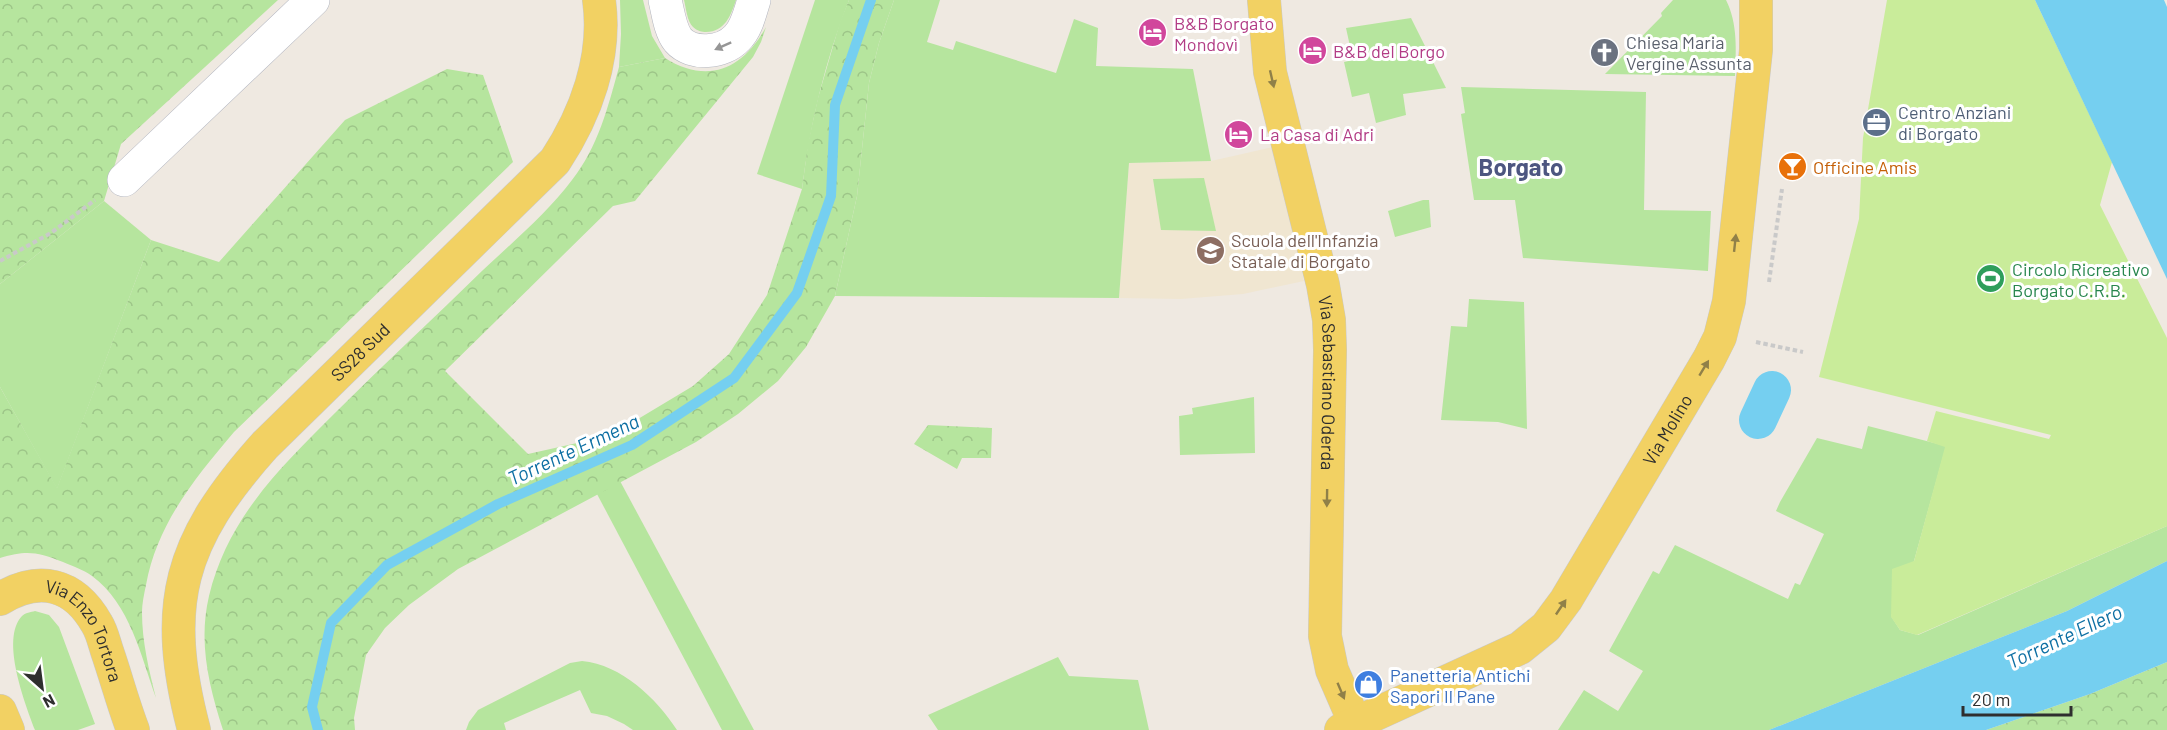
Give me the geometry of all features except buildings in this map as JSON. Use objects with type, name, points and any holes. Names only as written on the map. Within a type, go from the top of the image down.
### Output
[{"type":"main road","name":"SS28 Sud","points":[[194,730],[179,660],[177,629],[181,592],[187,568],[207,524],[233,483],[265,445],[555,161],[573,134],[596,70],[599,0]]},
{"type":"main road","name":"Via Sebastiano Oderda","points":[[1264,0],[1270,72],[1323,285],[1329,320],[1325,636],[1332,670],[1352,728]]},
{"type":"main road","name":"Via Molino","points":[[1352,728],[1505,656],[1527,643],[1546,627],[1566,600],[1709,359],[1720,338],[1729,301],[1756,50],[1756,0]]},
{"type":"main road","name":"Via Enzo Tortora","points":[[0,599],[15,590],[38,584],[61,589],[81,602],[98,625],[133,730]]},
{"type":"main road","points":[[0,711],[8,730]]},
{"type":"street","points":[[124,180],[313,0]]},
{"type":"street","points":[[665,0],[678,40],[689,48],[701,51],[713,50],[736,39],[743,30],[754,0]]},
{"type":"path","points":[[0,261],[51,233],[124,180]]},
{"type":"path","points":[[1756,342],[1803,352]]},
{"type":"shaded area","name":"Scuola dell'Infanzia Statale di Borgato","points":[[1273,147],[1304,281],[1243,294],[1181,299],[1119,298],[1129,163],[1211,161]]},
{"type":"green space","points":[[0,0],[278,0],[121,144],[104,201],[0,284]]},
{"type":"green space","points":[[620,0],[643,0],[652,36],[665,58],[619,67]]},
{"type":"green space","points":[[684,0],[736,0],[723,26],[706,32],[698,30],[691,24]]},
{"type":"green space","points":[[815,0],[849,0],[820,93],[809,141],[802,189],[757,174]]},
{"type":"green space","points":[[849,0],[894,0],[879,43],[869,83],[857,196],[835,296],[806,347],[778,381],[738,414],[696,442],[458,569],[409,605],[385,628],[366,655],[354,718],[355,730],[223,730],[213,697],[207,664],[206,613],[218,568],[229,542],[259,495],[336,412],[552,204],[589,154],[606,112],[619,67],[665,58],[696,70],[710,71],[723,68],[747,53],[766,27],[753,57],[635,201],[613,206],[445,371],[528,454],[595,439],[638,419],[693,386],[729,354],[767,295],[802,189],[808,144],[818,98],[840,22]]},
{"type":"green space","points":[[894,0],[940,0],[927,42],[953,50],[956,41],[1056,73],[1074,19],[1098,28],[1096,66],[1193,69],[1211,161],[1129,163],[1119,298],[835,296],[857,196],[869,83],[879,43]]},
{"type":"green space","points":[[1673,0],[1726,0],[1733,18],[1736,47],[1735,76],[1605,74],[1662,16],[1661,13]]},
{"type":"green space","name":"Circolo Ricreativo Borgato C.R.B.","points":[[1887,0],[2035,0],[2112,162],[2100,205],[2167,338],[2167,526],[1917,635],[1900,630],[1891,617],[1892,569],[1914,561],[1945,447],[1927,441],[1936,411],[2049,439],[2051,435],[1819,377],[1859,219],[1863,138]]},
{"type":"green space","points":[[1411,18],[1446,88],[1403,94],[1406,115],[1376,123],[1369,93],[1352,97],[1344,62],[1353,60],[1346,28]]},
{"type":"green space","points":[[447,69],[483,75],[513,162],[234,432],[205,467],[180,503],[168,522],[151,563],[143,602],[142,623],[148,666],[156,698],[133,632],[125,616],[116,601],[92,576],[63,562],[32,553],[0,558],[0,387],[57,488],[151,240],[219,262],[345,120]]},
{"type":"green space","points":[[1461,87],[1646,92],[1644,210],[1711,211],[1708,271],[1523,258],[1515,200],[1474,200],[1461,114],[1465,113]]},
{"type":"green space","points":[[1204,178],[1216,231],[1161,230],[1153,179]]},
{"type":"green space","points":[[1429,200],[1431,227],[1395,237],[1388,211]]},
{"type":"green space","points":[[104,201],[151,240],[57,489],[0,387],[0,284]]},
{"type":"green space","points":[[1469,299],[1524,302],[1527,429],[1498,422],[1441,420],[1451,326],[1467,327]]},
{"type":"green space","points":[[1254,397],[1255,453],[1180,455],[1179,416],[1193,414],[1192,408]]},
{"type":"green space","points":[[928,425],[992,428],[991,458],[962,458],[957,469],[914,444]]},
{"type":"green space","points":[[1868,426],[1946,446],[1914,561],[1891,616],[1900,630],[1918,635],[2167,526],[2167,561],[2067,611],[1769,730],[1558,730],[1584,690],[1618,711],[1643,671],[1609,651],[1653,571],[1659,574],[1675,545],[1788,599],[1795,583],[1800,585],[1824,534],[1776,511],[1780,502],[1817,438],[1862,449]]},
{"type":"green space","points":[[620,481],[754,730],[722,730],[597,494]]},
{"type":"green space","points":[[35,611],[49,615],[59,627],[95,724],[78,730],[35,730],[16,672],[13,640],[16,626],[22,616]]},
{"type":"green space","points":[[1058,657],[1069,676],[1138,680],[1149,730],[938,730],[928,715]]},
{"type":"green space","points":[[582,661],[611,669],[637,685],[659,706],[677,730],[633,730],[607,716],[591,713],[580,690],[504,723],[506,730],[466,730],[478,710],[570,663]]},
{"type":"green space","points":[[2167,662],[2167,730],[1986,730],[2090,694]]},
{"type":"water","points":[[2035,0],[2164,0],[2167,7],[2167,279]]},
{"type":"water","name":"Torrente Ellero","points":[[2167,561],[2167,662],[2090,694],[1986,730],[1769,730],[2067,611]]},
{"type":"waterway","name":"Torrente Ermena","points":[[318,730],[312,707],[331,623],[387,565],[498,504],[632,445],[734,378],[797,293],[831,196],[835,105],[871,0]]},
{"type":"waterway","points":[[1758,420],[1772,390]]},
{"type":"place","name":"B&B Borgato Mondovì","points":[[1153,33]]},
{"type":"place","name":"B&B del Borgo","points":[[1312,51]]},
{"type":"place","name":"Chiesa Maria Vergine Assunta","points":[[1605,52]]},
{"type":"place","name":"Centro Anziani di Borgato","points":[[1877,122]]},
{"type":"place","name":"La Casa di Adri","points":[[1239,134]]},
{"type":"place","name":"Officine Amis","points":[[1792,167]]},
{"type":"place","name":"Scuola dell'Infanzia Statale di Borgato","points":[[1210,250]]},
{"type":"place","name":"Circolo Ricreativo Borgato C.R.B.","points":[[1991,279]]},
{"type":"place","name":"Panetteria Antichi Sapori Il Pane","points":[[1369,685]]},
{"type":"district","name":"Borgato","points":[[1521,166]]}]
